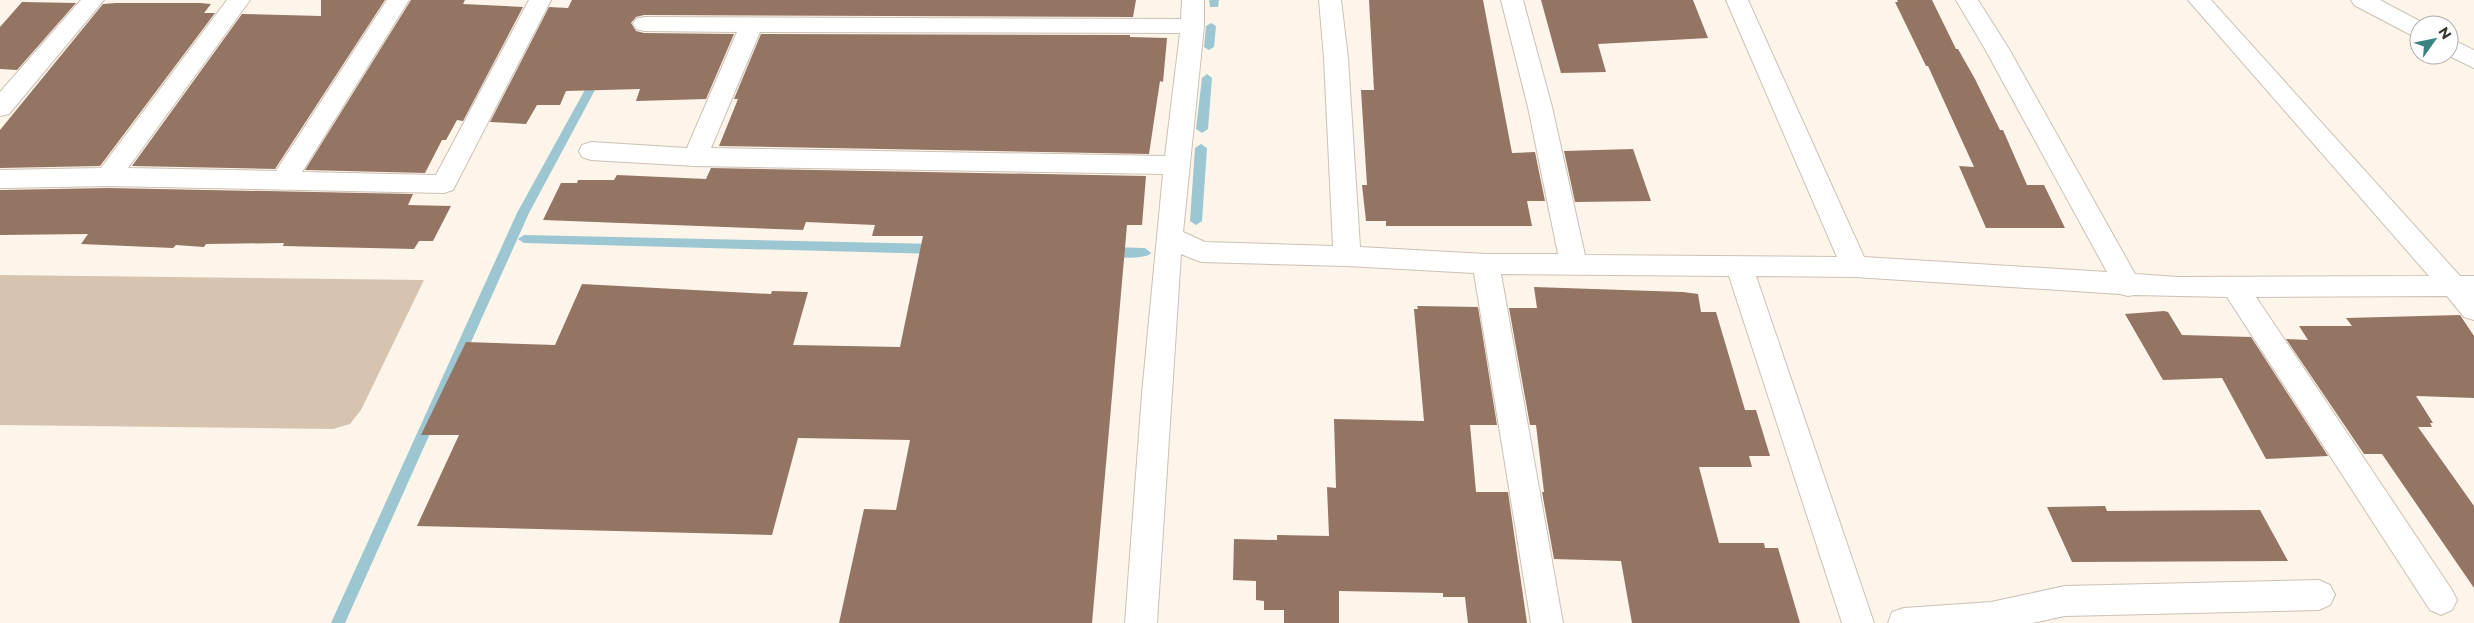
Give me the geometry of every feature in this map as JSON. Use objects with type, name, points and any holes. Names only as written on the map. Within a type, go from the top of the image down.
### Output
[{"type":"street","points":[[0,108],[93,0]]},
{"type":"street","points":[[108,177],[239,0]]},
{"type":"street","points":[[283,181],[398,0]]},
{"type":"street","points":[[0,179],[108,177],[444,184],[540,0]]},
{"type":"street","points":[[1330,0],[1336,58],[1347,256]]},
{"type":"street","points":[[1512,0],[1540,107],[1573,263]]},
{"type":"street","points":[[1737,0],[1854,267]]},
{"type":"street","points":[[1967,0],[1997,49],[2128,286]]},
{"type":"street","points":[[2199,0],[2465,287],[2474,309]]},
{"type":"street","points":[[2362,0],[2409,25]]},
{"type":"street","points":[[644,24],[752,24],[1193,13],[1176,165],[1150,461],[1140,623]]},
{"type":"street","points":[[695,157],[752,24]]},
{"type":"street","points":[[2459,52],[2474,60]]},
{"type":"street","points":[[591,151],[695,157],[1176,165]]},
{"type":"street","points":[[1171,237],[1201,252],[1347,256],[1486,264],[1573,263],[1739,267],[1854,267],[2128,286],[2235,288],[2465,287]]},
{"type":"street","points":[[1486,264],[1547,623]]},
{"type":"street","points":[[1739,267],[1858,623]]},
{"type":"street","points":[[2235,288],[2441,600]]},
{"type":"street","points":[[1904,623],[1992,620],[2064,601],[2320,595]]},
{"type":"shaded area","points":[[0,275],[424,280],[361,410],[350,424],[333,429],[0,425]]},
{"type":"building","points":[[321,0],[385,0],[275,169],[132,166],[242,14],[321,16]]},
{"type":"building","points":[[411,0],[465,0],[463,4],[523,7],[463,121],[457,120],[446,140],[442,140],[425,173],[305,170]]},
{"type":"building","points":[[572,0],[1136,0],[1133,17],[644,15],[636,17],[631,23],[636,31],[644,33],[734,34],[706,99],[636,101],[640,89],[566,91],[560,105],[537,105],[526,124],[490,122],[549,7],[568,8]]},
{"type":"building","points":[[1369,0],[1483,0],[1512,153],[1535,152],[1545,201],[1527,201],[1532,226],[1386,226],[1386,221],[1366,221],[1362,185],[1367,185],[1361,90],[1374,90]]},
{"type":"building","points":[[1541,0],[1693,0],[1708,38],[1598,44],[1606,72],[1561,73]]},
{"type":"building","points":[[1897,0],[1932,0],[2000,130],[2003,130],[2027,185],[2044,185],[2065,228],[1986,228],[1959,166],[1974,167],[1928,66],[1926,66],[1895,2],[1898,2]]},
{"type":"building","points":[[22,2],[76,3],[17,70],[0,69],[0,27]]},
{"type":"building","points":[[103,4],[211,4],[204,13],[215,13],[100,166],[0,168],[0,130]]},
{"type":"building","points":[[761,34],[1130,35],[1130,37],[1167,38],[1163,82],[1160,81],[1149,154],[719,146],[738,99],[734,99]]},
{"type":"building","points":[[1633,149],[1651,201],[1575,202],[1564,151]]},
{"type":"building","points":[[711,168],[1146,176],[1142,225],[1127,225],[1092,623],[839,623],[864,509],[896,510],[910,440],[798,438],[772,535],[417,526],[459,435],[421,435],[466,342],[555,345],[582,284],[771,294],[772,291],[808,292],[793,345],[900,347],[923,236],[872,236],[875,225],[806,222],[803,230],[543,220],[561,183],[577,183],[578,180],[614,180],[617,175],[706,179]]},
{"type":"building","points":[[108,188],[413,194],[408,205],[451,206],[433,241],[419,241],[414,249],[283,246],[284,243],[206,244],[204,247],[176,245],[173,248],[81,244],[88,234],[0,235],[0,190]]},
{"type":"building","points":[[1534,287],[1698,294],[1701,312],[1716,312],[1745,410],[1756,410],[1770,456],[1749,456],[1752,467],[1699,467],[1719,543],[1764,543],[1765,548],[1778,548],[1800,623],[1632,623],[1621,561],[1554,559],[1542,492],[1544,492],[1536,425],[1530,425],[1509,308],[1537,308]]},
{"type":"building","points":[[1417,306],[1478,307],[1497,425],[1470,425],[1476,492],[1508,492],[1527,623],[1468,623],[1465,597],[1443,597],[1443,593],[1339,591],[1339,623],[1284,623],[1284,610],[1264,610],[1264,601],[1256,600],[1256,581],[1233,580],[1234,539],[1277,540],[1277,535],[1329,536],[1327,487],[1336,488],[1334,419],[1424,421],[1414,309],[1418,309]]},
{"type":"building","points":[[2168,312],[2182,335],[2251,337],[2328,456],[2266,459],[2222,378],[2163,380],[2125,314]]},
{"type":"building","points":[[2460,315],[2474,336],[2474,398],[2416,396],[2433,423],[2430,423],[2432,427],[2418,427],[2474,506],[2474,588],[2382,454],[2364,454],[2286,339],[2308,340],[2299,326],[2352,326],[2346,318]]},
{"type":"building","points":[[2105,506],[2107,511],[2260,510],[2288,561],[2072,562],[2047,507]]},
{"type":"waterway","points":[[1214,0],[1214,5]]},
{"type":"waterway","points":[[1209,47],[1211,26]]},
{"type":"waterway","points":[[1207,67],[1208,60]]},
{"type":"waterway","points":[[338,623],[523,213],[597,77]]},
{"type":"waterway","points":[[1202,129],[1207,78]]},
{"type":"waterway","points":[[1196,221],[1201,148]]},
{"type":"waterway","points":[[524,239],[937,249]]},
{"type":"waterway","points":[[1107,252],[1145,253]]}]
